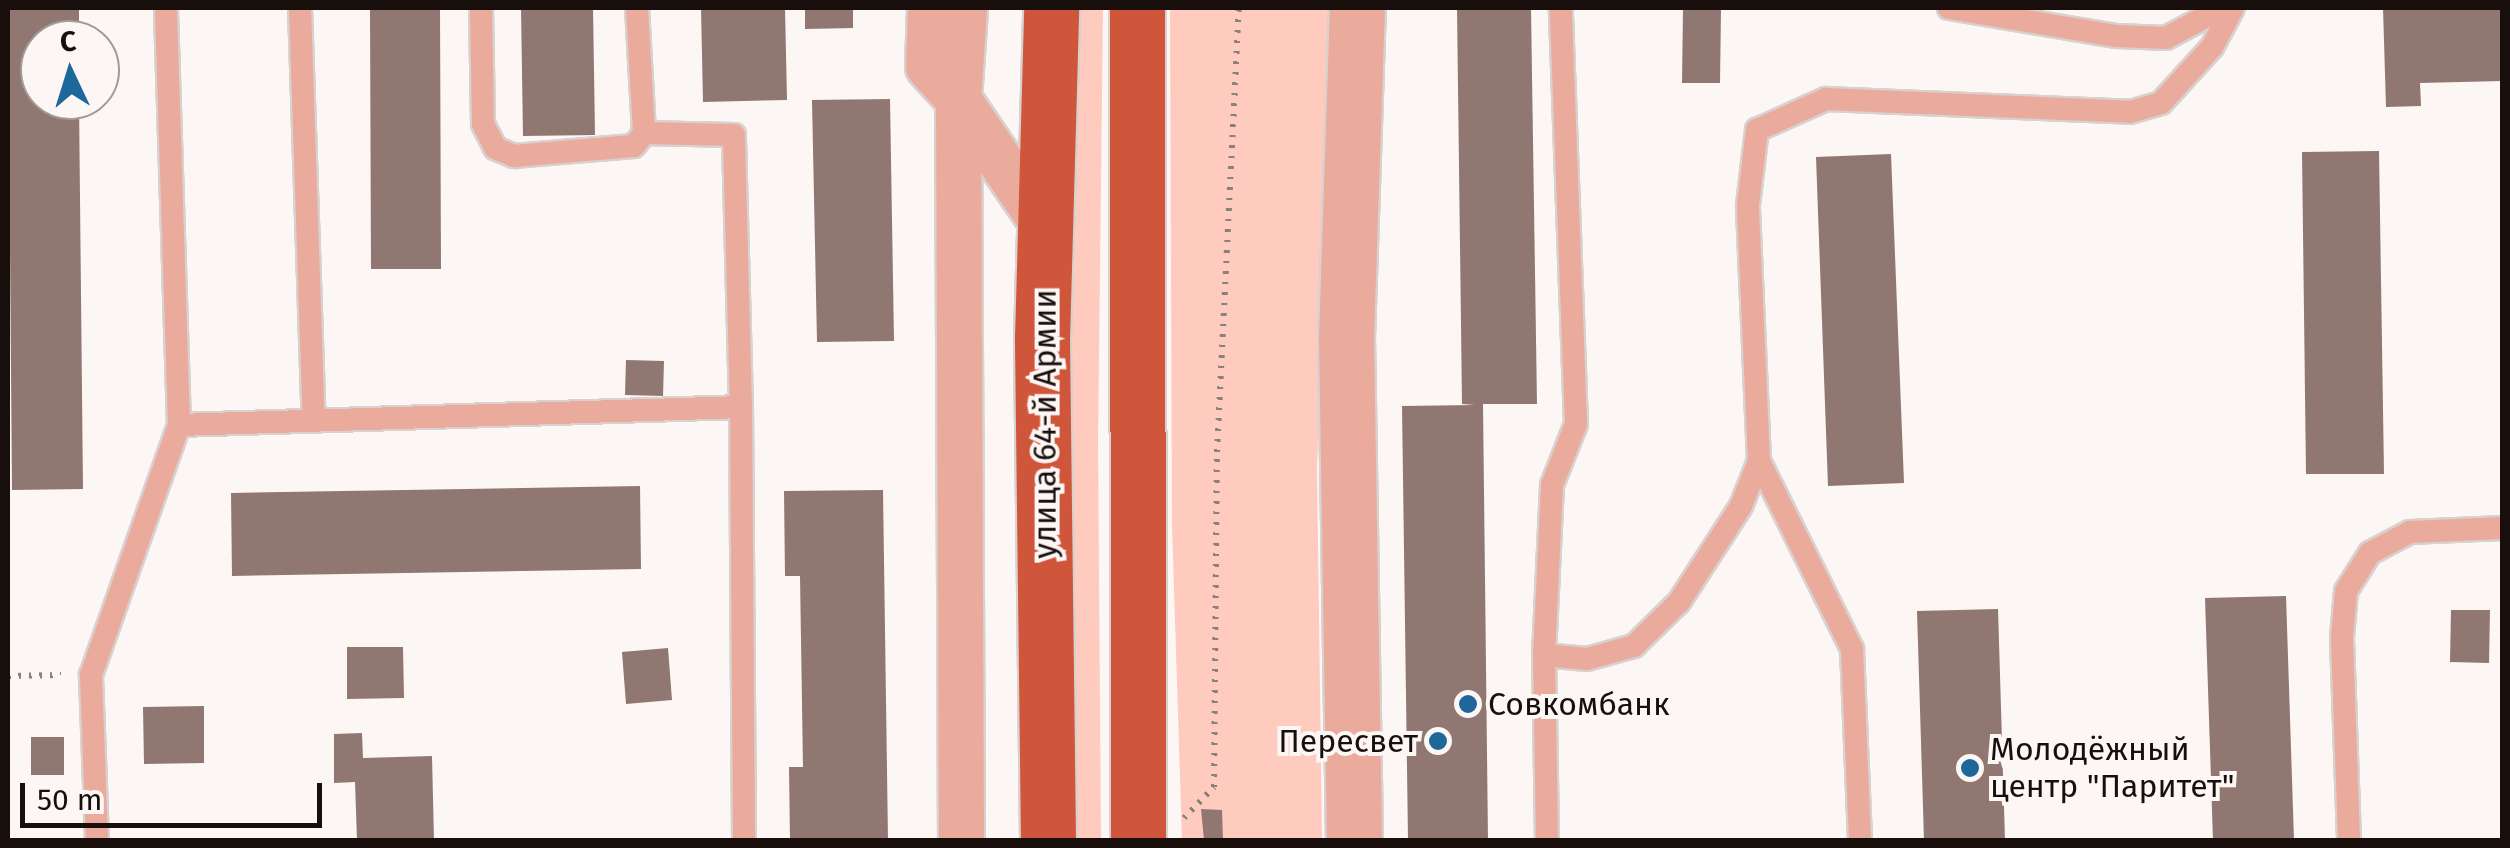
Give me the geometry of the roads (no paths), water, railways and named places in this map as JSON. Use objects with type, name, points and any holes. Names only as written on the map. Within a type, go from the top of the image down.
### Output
[{"type":"highway","name":"улица 64-й Армии","points":[[1048,840],[1046,227],[1051,8]]},
{"type":"highway","points":[[1137,8],[1159,832]]},
{"type":"street","points":[[930,8],[928,66],[958,99],[1046,227]]},
{"type":"street","points":[[961,840],[958,99],[964,8]]},
{"type":"street","points":[[1354,840],[1346,336],[1357,8]]},
{"type":"lane","points":[[97,840],[91,675],[179,425],[166,8]]},
{"type":"lane","points":[[300,8],[314,421]]},
{"type":"lane","points":[[481,8],[484,124],[495,148],[514,156],[634,146],[644,133],[637,8]]},
{"type":"lane","points":[[1547,840],[1544,655],[1552,485],[1576,424],[1560,8]]},
{"type":"lane","points":[[1949,8],[2117,36],[2166,38],[2222,8]]},
{"type":"lane","points":[[1860,840],[1852,649],[1759,461],[1748,205],[1758,130],[1826,99],[2130,112],[2160,103],[2212,47],[2233,8]]},
{"type":"lane","points":[[644,133],[734,135],[741,407],[744,840]]},
{"type":"lane","points":[[179,425],[741,407]]},
{"type":"lane","points":[[1544,655],[1587,659],[1634,646],[1679,602],[1741,506],[1759,461]]},
{"type":"lane","points":[[2349,840],[2342,638],[2346,591],[2370,553],[2410,532],[2502,528]]},
{"type":"place","name":"Совкомбанк","points":[[1468,704]]},
{"type":"place","name":"Пересвет","points":[[1438,741]]},
{"type":"place","name":"Молодёжный центр \"Паритет\"","points":[[1970,768]]}]
